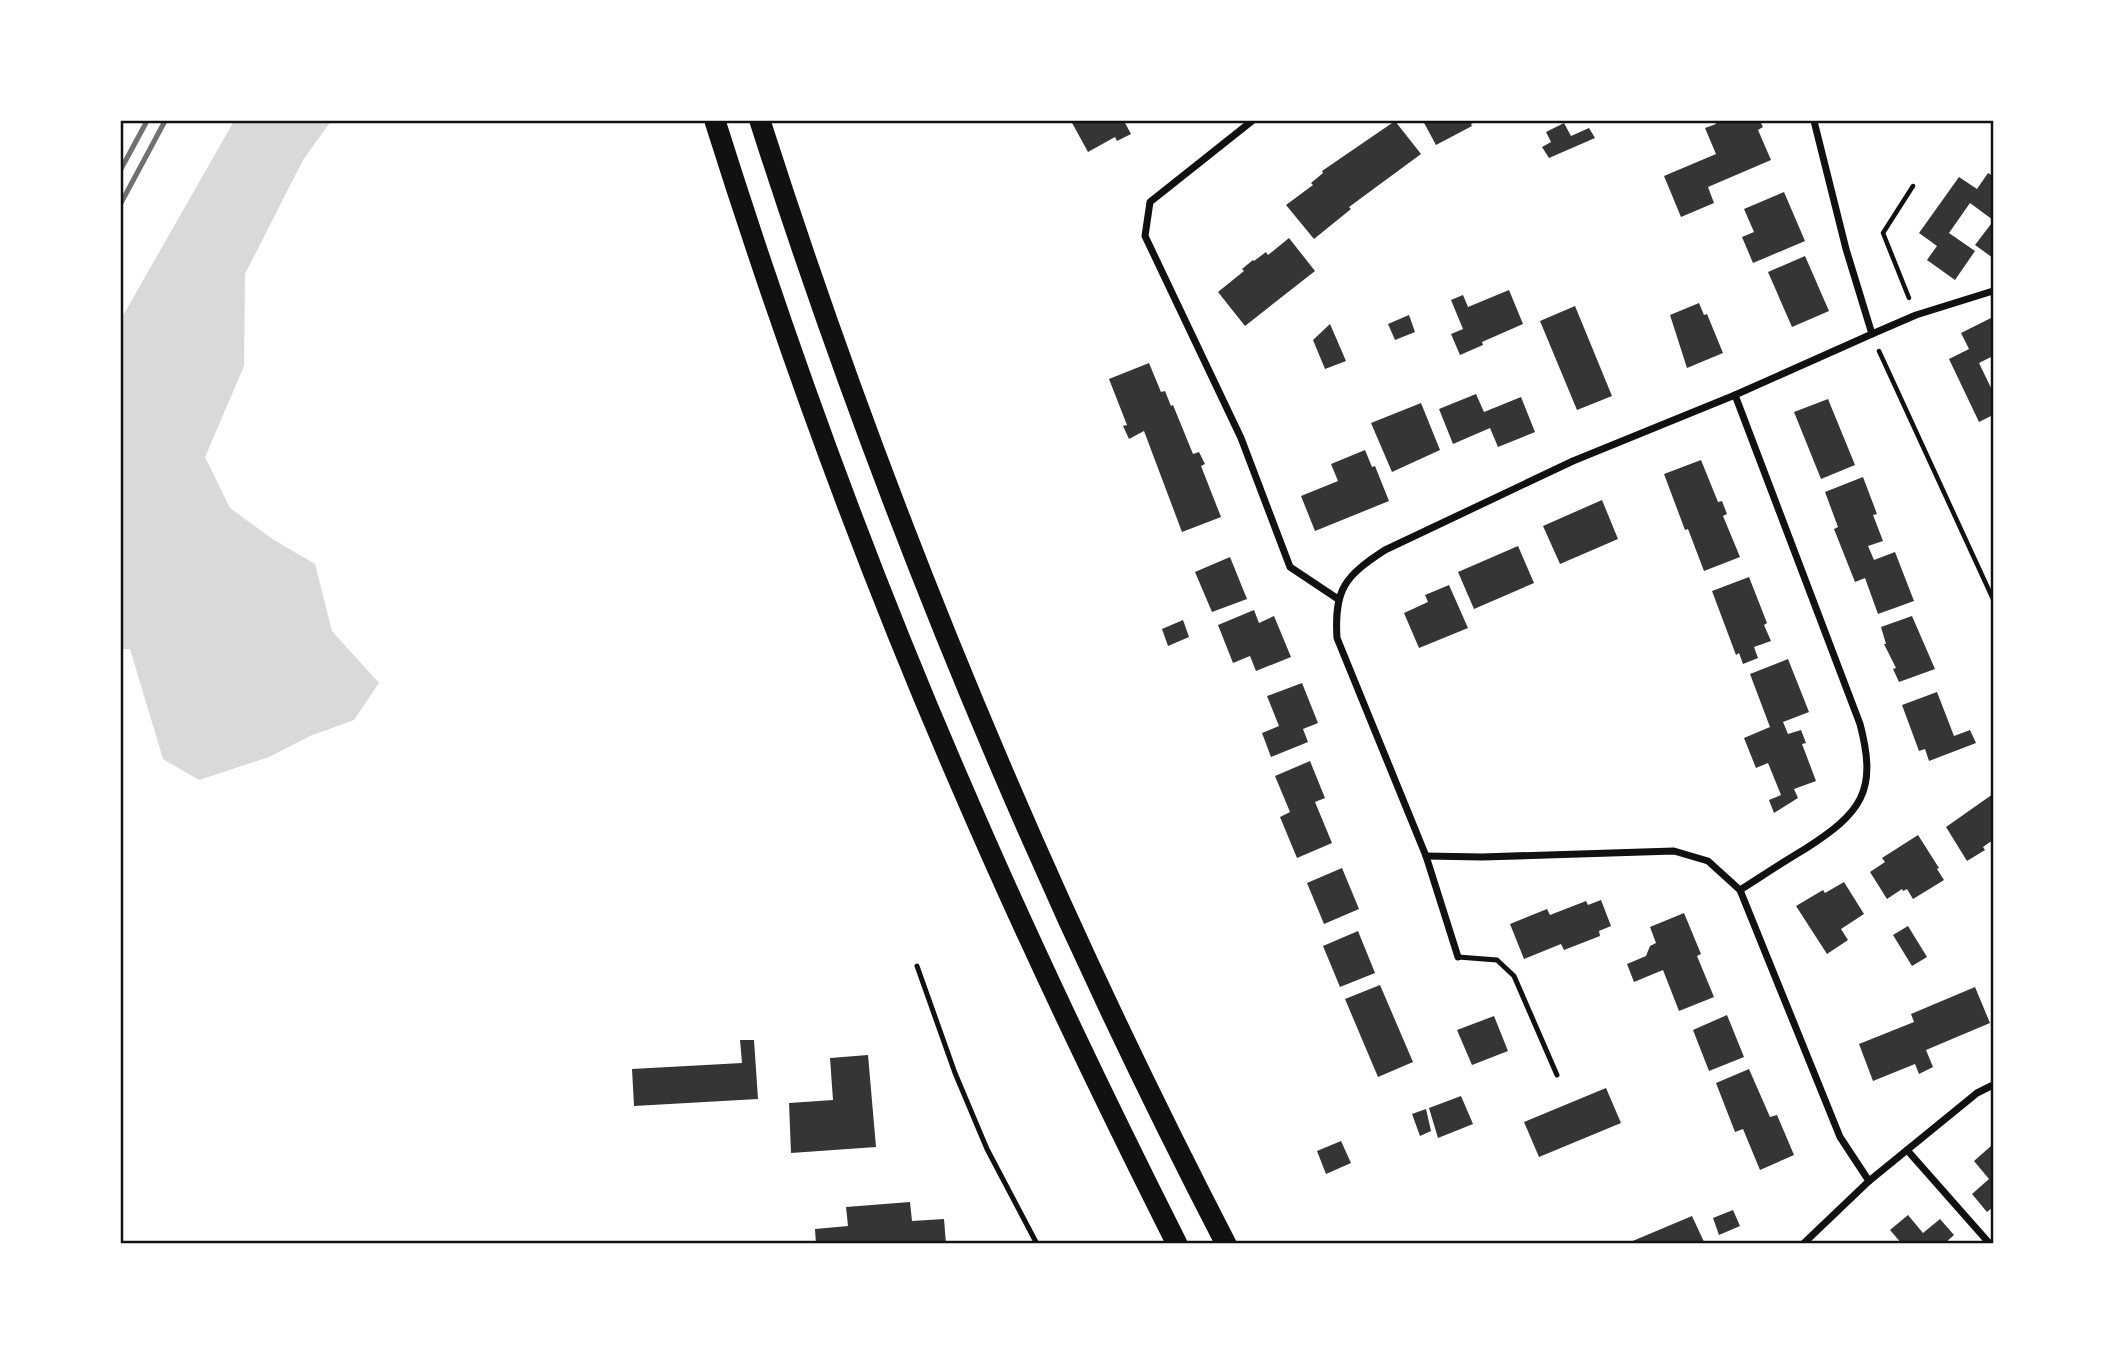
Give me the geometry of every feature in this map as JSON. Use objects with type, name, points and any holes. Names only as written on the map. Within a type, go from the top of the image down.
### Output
[{"type":"highway","points":[[715,121],[792,355],[922,693],[1031,945],[1177,1244]]},
{"type":"highway","points":[[760,121],[836,348],[889,492],[975,707],[1113,1017],[1226,1244]]},
{"type":"street","points":[[1252,121],[1150,202],[1145,236],[1241,438],[1290,567],[1338,599]]},
{"type":"street","points":[[1814,121],[1846,249],[1872,334]]},
{"type":"street","points":[[1458,957],[1426,856],[1337,638],[1335,616],[1338,599],[1346,582],[1358,567],[1385,550],[1573,461],[1735,395],[1916,315],[1993,291]]},
{"type":"street","points":[[1735,395],[1860,724],[1867,752],[1866,782],[1858,804],[1839,826],[1741,890]]},
{"type":"street","points":[[1426,856],[1482,857],[1674,851],[1708,861],[1741,890],[1840,1137],[1869,1181]]},
{"type":"street","points":[[1804,1244],[1869,1181],[1977,1093],[1993,1084]]},
{"type":"street","points":[[1907,1150],[1990,1244]]},
{"type":"lane","points":[[1458,957],[1497,960],[1514,976],[1557,1075]]},
{"type":"lane","points":[[917,966],[955,1073],[987,1149],[1037,1244]]},
{"type":"path","points":[[1913,187],[1883,233],[1916,315]]},
{"type":"path","points":[[1872,334],[1882,361],[1993,599]]},
{"type":"shaded area","points":[[234,121],[331,121],[303,160],[245,274],[244,366],[205,457],[230,508],[274,540],[315,564],[332,631],[379,683],[354,720],[310,736],[269,757],[199,780],[163,759],[130,649],[121,649],[121,319]]},
{"type":"building","points":[[1071,121],[1124,121],[1131,134],[1117,141],[1115,137],[1088,152]]},
{"type":"building","points":[[1395,121],[1421,154],[1349,207],[1351,209],[1314,239],[1286,205],[1313,185],[1311,183],[1322,171]]},
{"type":"building","points":[[1423,121],[1477,121],[1436,145]]},
{"type":"building","points":[[1714,121],[1760,121],[1763,127],[1758,130],[1771,160],[1708,187],[1714,203],[1681,217],[1664,176],[1716,154],[1705,128],[1716,124]]},
{"type":"building","points":[[1564,123],[1571,136],[1589,128],[1595,138],[1549,158],[1542,147],[1551,142],[1546,132]]},
{"type":"building","points":[[1988,173],[1993,176],[1993,220],[1970,203],[1949,233],[1975,251],[1955,280],[1927,260],[1937,246],[1919,233],[1959,177],[1977,189]]},
{"type":"building","points":[[1784,192],[1805,241],[1753,263],[1742,237],[1754,232],[1744,209]]},
{"type":"building","points":[[1991,224],[1993,226],[1993,258],[1975,245]]},
{"type":"building","points":[[1289,238],[1315,271],[1245,326],[1218,292],[1253,260],[1266,252],[1268,255]]},
{"type":"building","points":[[1805,256],[1829,311],[1792,327],[1768,272]]},
{"type":"building","points":[[1509,290],[1523,324],[1460,355],[1451,334],[1463,329],[1451,300],[1463,295],[1468,307]]},
{"type":"building","points":[[1699,303],[1704,315],[1707,314],[1723,353],[1687,368],[1670,315]]},
{"type":"building","points":[[1575,306],[1612,396],[1577,410],[1540,321]]},
{"type":"building","points":[[1409,315],[1415,332],[1395,340],[1388,324]]},
{"type":"building","points":[[1993,317],[1993,356],[1979,363],[1993,392],[1993,415],[1979,422],[1949,359],[1969,349],[1961,333]]},
{"type":"building","points":[[1330,324],[1346,361],[1325,369],[1313,340]]},
{"type":"building","points":[[1149,363],[1161,392],[1165,391],[1171,406],[1173,405],[1193,454],[1199,452],[1205,464],[1201,466],[1221,517],[1182,532],[1144,431],[1129,439],[1123,426],[1127,425],[1109,379]]},
{"type":"building","points":[[1476,394],[1484,412],[1521,397],[1535,432],[1498,447],[1490,428],[1453,444],[1439,409]]},
{"type":"building","points":[[1828,399],[1855,465],[1821,479],[1794,412]]},
{"type":"building","points":[[1421,403],[1440,450],[1392,472],[1371,423]]},
{"type":"building","points":[[1365,450],[1372,467],[1375,466],[1389,501],[1315,531],[1301,496],[1338,481],[1331,464]]},
{"type":"building","points":[[1701,460],[1718,502],[1722,501],[1727,514],[1723,516],[1740,557],[1704,571],[1664,474]]},
{"type":"building","points":[[1863,477],[1877,514],[1873,515],[1883,541],[1868,546],[1874,560],[1895,552],[1914,601],[1878,614],[1865,578],[1855,582],[1834,529],[1838,527],[1825,492]]},
{"type":"building","points":[[1602,500],[1618,539],[1560,564],[1543,526]]},
{"type":"building","points":[[1518,546],[1534,583],[1474,609],[1458,572]]},
{"type":"building","points":[[1230,557],[1247,599],[1212,612],[1195,572]]},
{"type":"building","points":[[1749,577],[1771,641],[1754,647],[1758,658],[1743,664],[1739,653],[1736,655],[1712,591]]},
{"type":"building","points":[[1449,585],[1468,628],[1419,648],[1404,613],[1428,602],[1425,595]]},
{"type":"building","points":[[1254,610],[1259,623],[1274,616],[1291,657],[1256,671],[1250,656],[1233,663],[1218,625]]},
{"type":"building","points":[[1912,616],[1935,669],[1899,682],[1893,669],[1896,668],[1884,644],[1881,627]]},
{"type":"building","points":[[1183,620],[1189,637],[1168,646],[1162,629]]},
{"type":"building","points":[[1788,659],[1809,712],[1783,722],[1788,734],[1801,730],[1806,743],[1802,744],[1816,781],[1794,789],[1798,798],[1774,813],[1769,800],[1781,795],[1768,763],[1756,768],[1744,738],[1770,727],[1750,674]]},
{"type":"building","points":[[1302,683],[1318,723],[1303,729],[1308,742],[1271,757],[1262,733],[1279,726],[1267,696]]},
{"type":"building","points":[[1937,692],[1954,736],[1970,730],[1976,743],[1929,761],[1925,749],[1919,751],[1902,705]]},
{"type":"building","points":[[1310,761],[1325,798],[1315,802],[1332,843],[1297,858],[1280,817],[1290,812],[1275,776]]},
{"type":"building","points":[[1993,794],[1993,840],[1983,847],[1985,850],[1967,861],[1946,827]]},
{"type":"building","points":[[1918,835],[1944,880],[1913,899],[1907,889],[1902,889],[1887,899],[1870,872],[1885,862],[1882,858]]},
{"type":"building","points":[[1342,868],[1359,909],[1324,924],[1307,883]]},
{"type":"building","points":[[1844,882],[1864,914],[1841,929],[1848,940],[1827,954],[1796,906],[1823,890],[1825,893]]},
{"type":"building","points":[[1601,900],[1611,926],[1599,931],[1600,936],[1564,950],[1561,944],[1524,959],[1510,924],[1547,909],[1550,915],[1586,901],[1588,905]]},
{"type":"building","points":[[1684,913],[1701,954],[1697,956],[1714,997],[1679,1011],[1663,970],[1634,982],[1627,964],[1646,956],[1650,946],[1656,943],[1650,927]]},
{"type":"building","points":[[1908,926],[1927,957],[1912,966],[1893,935]]},
{"type":"building","points":[[1358,931],[1375,973],[1340,987],[1323,946]]},
{"type":"building","points":[[1380,985],[1413,1062],[1378,1077],[1345,999]]},
{"type":"building","points":[[1975,987],[1990,1023],[1926,1050],[1933,1067],[1919,1074],[1915,1064],[1873,1081],[1859,1044],[1914,1022],[1911,1014]]},
{"type":"building","points":[[1727,1015],[1744,1057],[1709,1071],[1693,1030]]},
{"type":"building","points":[[1494,1016],[1508,1051],[1472,1065],[1457,1030]]},
{"type":"building","points":[[740,1040],[754,1040],[758,1099],[634,1106],[632,1069],[742,1063]]},
{"type":"building","points":[[868,1055],[876,1147],[791,1153],[789,1103],[833,1100],[830,1058]]},
{"type":"building","points":[[1749,1069],[1770,1117],[1777,1115],[1794,1155],[1760,1170],[1743,1129],[1735,1132],[1716,1083]]},
{"type":"building","points":[[1606,1088],[1621,1123],[1539,1157],[1524,1122]]},
{"type":"building","points":[[1461,1096],[1473,1124],[1438,1138],[1429,1108]]},
{"type":"building","points":[[1426,1109],[1431,1131],[1420,1136],[1412,1114]]},
{"type":"building","points":[[1341,1141],[1351,1163],[1326,1174],[1317,1151]]},
{"type":"building","points":[[1991,1146],[1993,1207],[1987,1212],[1972,1194],[1989,1179],[1974,1161]]},
{"type":"building","points":[[910,1202],[912,1221],[944,1219],[946,1244],[816,1244],[815,1229],[848,1226],[846,1207]]},
{"type":"building","points":[[1733,1210],[1740,1226],[1719,1235],[1713,1218]]},
{"type":"building","points":[[1908,1215],[1923,1233],[1940,1219],[1954,1235],[1944,1244],[1902,1244],[1890,1230]]},
{"type":"building","points":[[1692,1216],[1705,1244],[1626,1244],[1635,1240]]},
{"type":"railway","points":[[121,169],[147,121]]},
{"type":"railway","points":[[121,203],[165,121]]}]
